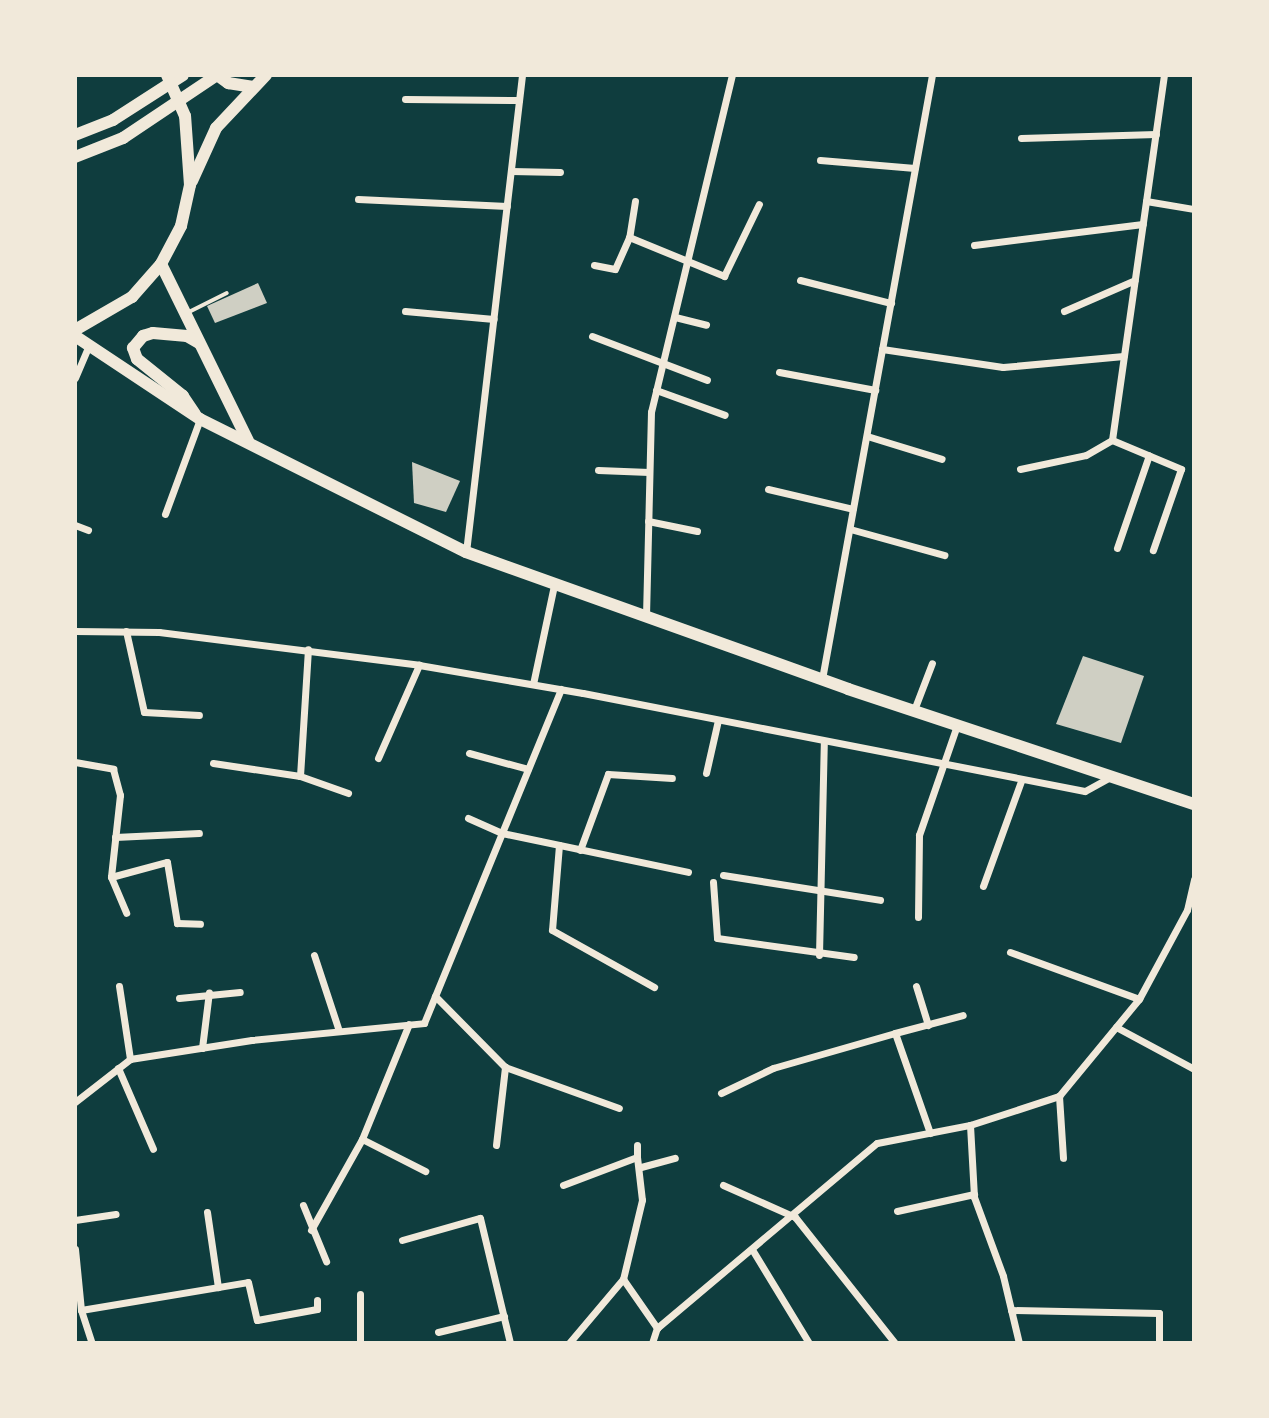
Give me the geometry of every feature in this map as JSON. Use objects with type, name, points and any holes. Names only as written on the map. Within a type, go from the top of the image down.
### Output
[{"type":"main road","points":[[167,75],[185,116],[190,185]]},
{"type":"main road","points":[[75,135],[113,120],[183,75]]},
{"type":"main road","points":[[75,330],[102,318],[132,297],[161,264],[181,226],[190,185],[216,128],[252,87],[267,75]]},
{"type":"main road","points":[[75,157],[122,138],[221,78],[252,87]]},
{"type":"main road","points":[[161,264],[248,441]]},
{"type":"main road","points":[[199,343],[168,332],[143,336],[133,348],[137,359],[183,396],[199,418]]},
{"type":"main road","points":[[75,336],[199,418],[466,552],[822,679],[1194,804]]},
{"type":"street","points":[[466,552],[522,75]]},
{"type":"street","points":[[646,616],[651,412],[690,263],[732,75]]},
{"type":"street","points":[[822,679],[932,75]]},
{"type":"street","points":[[1112,440],[1164,75]]},
{"type":"street","points":[[405,99],[519,100]]},
{"type":"street","points":[[1021,138],[1156,134]]},
{"type":"street","points":[[820,160],[915,168]]},
{"type":"street","points":[[511,171],[560,172]]},
{"type":"street","points":[[358,199],[507,206]]},
{"type":"street","points":[[594,265],[615,269],[629,237],[635,201]]},
{"type":"street","points":[[1146,201],[1194,209]]},
{"type":"street","points":[[629,237],[724,276],[759,204]]},
{"type":"street","points":[[974,244],[1143,224]]},
{"type":"street","points":[[800,280],[891,303]]},
{"type":"street","points":[[1064,311],[1135,280]]},
{"type":"street","points":[[405,311],[494,319]]},
{"type":"street","points":[[675,317],[706,325]]},
{"type":"street","points":[[592,336],[707,380]]},
{"type":"street","points":[[75,377],[89,345]]},
{"type":"street","points":[[882,349],[1003,367],[1124,355]]},
{"type":"street","points":[[779,372],[875,390]]},
{"type":"street","points":[[656,390],[725,415]]},
{"type":"street","points":[[165,514],[199,418]]},
{"type":"street","points":[[867,436],[942,460]]},
{"type":"street","points":[[1112,440],[1181,469],[1153,550]]},
{"type":"street","points":[[1020,469],[1086,455],[1112,440]]},
{"type":"street","points":[[1117,548],[1149,455]]},
{"type":"street","points":[[598,470],[649,472]]},
{"type":"street","points":[[768,489],[853,509]]},
{"type":"street","points":[[648,521],[697,531]]},
{"type":"street","points":[[75,525],[88,530]]},
{"type":"street","points":[[850,529],[944,555]]},
{"type":"street","points":[[533,684],[554,585]]},
{"type":"street","points":[[75,631],[126,631],[308,649],[419,665],[561,689],[824,743],[1085,791],[1112,776]]},
{"type":"street","points":[[126,631],[144,712],[199,715]]},
{"type":"street","points":[[300,776],[308,649]]},
{"type":"street","points":[[914,710],[932,663]]},
{"type":"street","points":[[378,758],[419,665]]},
{"type":"street","points":[[75,1102],[130,1059],[339,1031],[424,1023],[561,689]]},
{"type":"street","points":[[706,773],[718,720]]},
{"type":"street","points":[[918,917],[919,835],[957,725]]},
{"type":"street","points":[[820,955],[824,743]]},
{"type":"street","points":[[469,753],[528,769]]},
{"type":"street","points":[[75,762],[113,769],[120,795],[111,877],[126,912]]},
{"type":"street","points":[[214,764],[300,776],[348,793]]},
{"type":"street","points":[[580,850],[608,774],[672,778]]},
{"type":"street","points":[[983,886],[1021,781]]},
{"type":"street","points":[[468,818],[502,833],[688,872]]},
{"type":"street","points":[[116,836],[199,833]]},
{"type":"street","points":[[559,845],[552,930],[654,987]]},
{"type":"street","points":[[111,877],[167,862],[177,923],[200,924]]},
{"type":"street","points":[[723,875],[880,900]]},
{"type":"street","points":[[652,1343],[657,1328],[795,1217],[877,1143],[970,1125],[1059,1096],[1139,999],[1186,910],[1194,879]]},
{"type":"street","points":[[713,882],[717,938],[820,955],[854,957]]},
{"type":"street","points":[[1010,952],[1139,999]]},
{"type":"street","points":[[314,955],[339,1031]]},
{"type":"street","points":[[119,986],[130,1059]]},
{"type":"street","points":[[916,986],[928,1025]]},
{"type":"street","points":[[202,1048],[209,992]]},
{"type":"street","points":[[179,998],[209,992],[240,992]]},
{"type":"street","points":[[435,996],[505,1067],[619,1108]]},
{"type":"street","points":[[721,1093],[773,1068],[963,1015]]},
{"type":"street","points":[[311,1230],[362,1139],[410,1024]]},
{"type":"street","points":[[1116,1027],[1194,1069]]},
{"type":"street","points":[[895,1033],[930,1133]]},
{"type":"street","points":[[496,1145],[505,1067]]},
{"type":"street","points":[[118,1068],[153,1149]]},
{"type":"street","points":[[1059,1096],[1063,1158]]},
{"type":"street","points":[[970,1125],[974,1194],[1019,1343]]},
{"type":"street","points":[[362,1139],[425,1171]]},
{"type":"street","points":[[568,1342],[623,1279],[642,1200],[637,1146]]},
{"type":"street","points":[[563,1185],[637,1157]]},
{"type":"street","points":[[641,1167],[675,1158]]},
{"type":"street","points":[[723,1185],[795,1217],[895,1343]]},
{"type":"street","points":[[897,1211],[974,1194]]},
{"type":"street","points":[[303,1205],[326,1261]]},
{"type":"street","points":[[207,1212],[218,1287]]},
{"type":"street","points":[[75,1220],[116,1214]]},
{"type":"street","points":[[402,1240],[480,1218],[510,1343]]},
{"type":"street","points":[[75,1250],[81,1310],[92,1343]]},
{"type":"street","points":[[753,1251],[809,1343]]},
{"type":"street","points":[[623,1279],[657,1328]]},
{"type":"street","points":[[81,1310],[248,1282],[257,1320],[317,1309],[317,1300]]},
{"type":"street","points":[[360,1294],[360,1343]]},
{"type":"street","points":[[1011,1310],[1159,1313],[1159,1343]]},
{"type":"street","points":[[438,1332],[504,1316]]},
{"type":"lane","points":[[186,313],[228,293]]},
{"type":"building","points":[[258,283],[267,303],[215,323],[207,306]]},
{"type":"building","points":[[412,462],[460,481],[446,512],[414,503]]},
{"type":"building","points":[[1083,656],[1144,676],[1121,743],[1056,724]]}]
